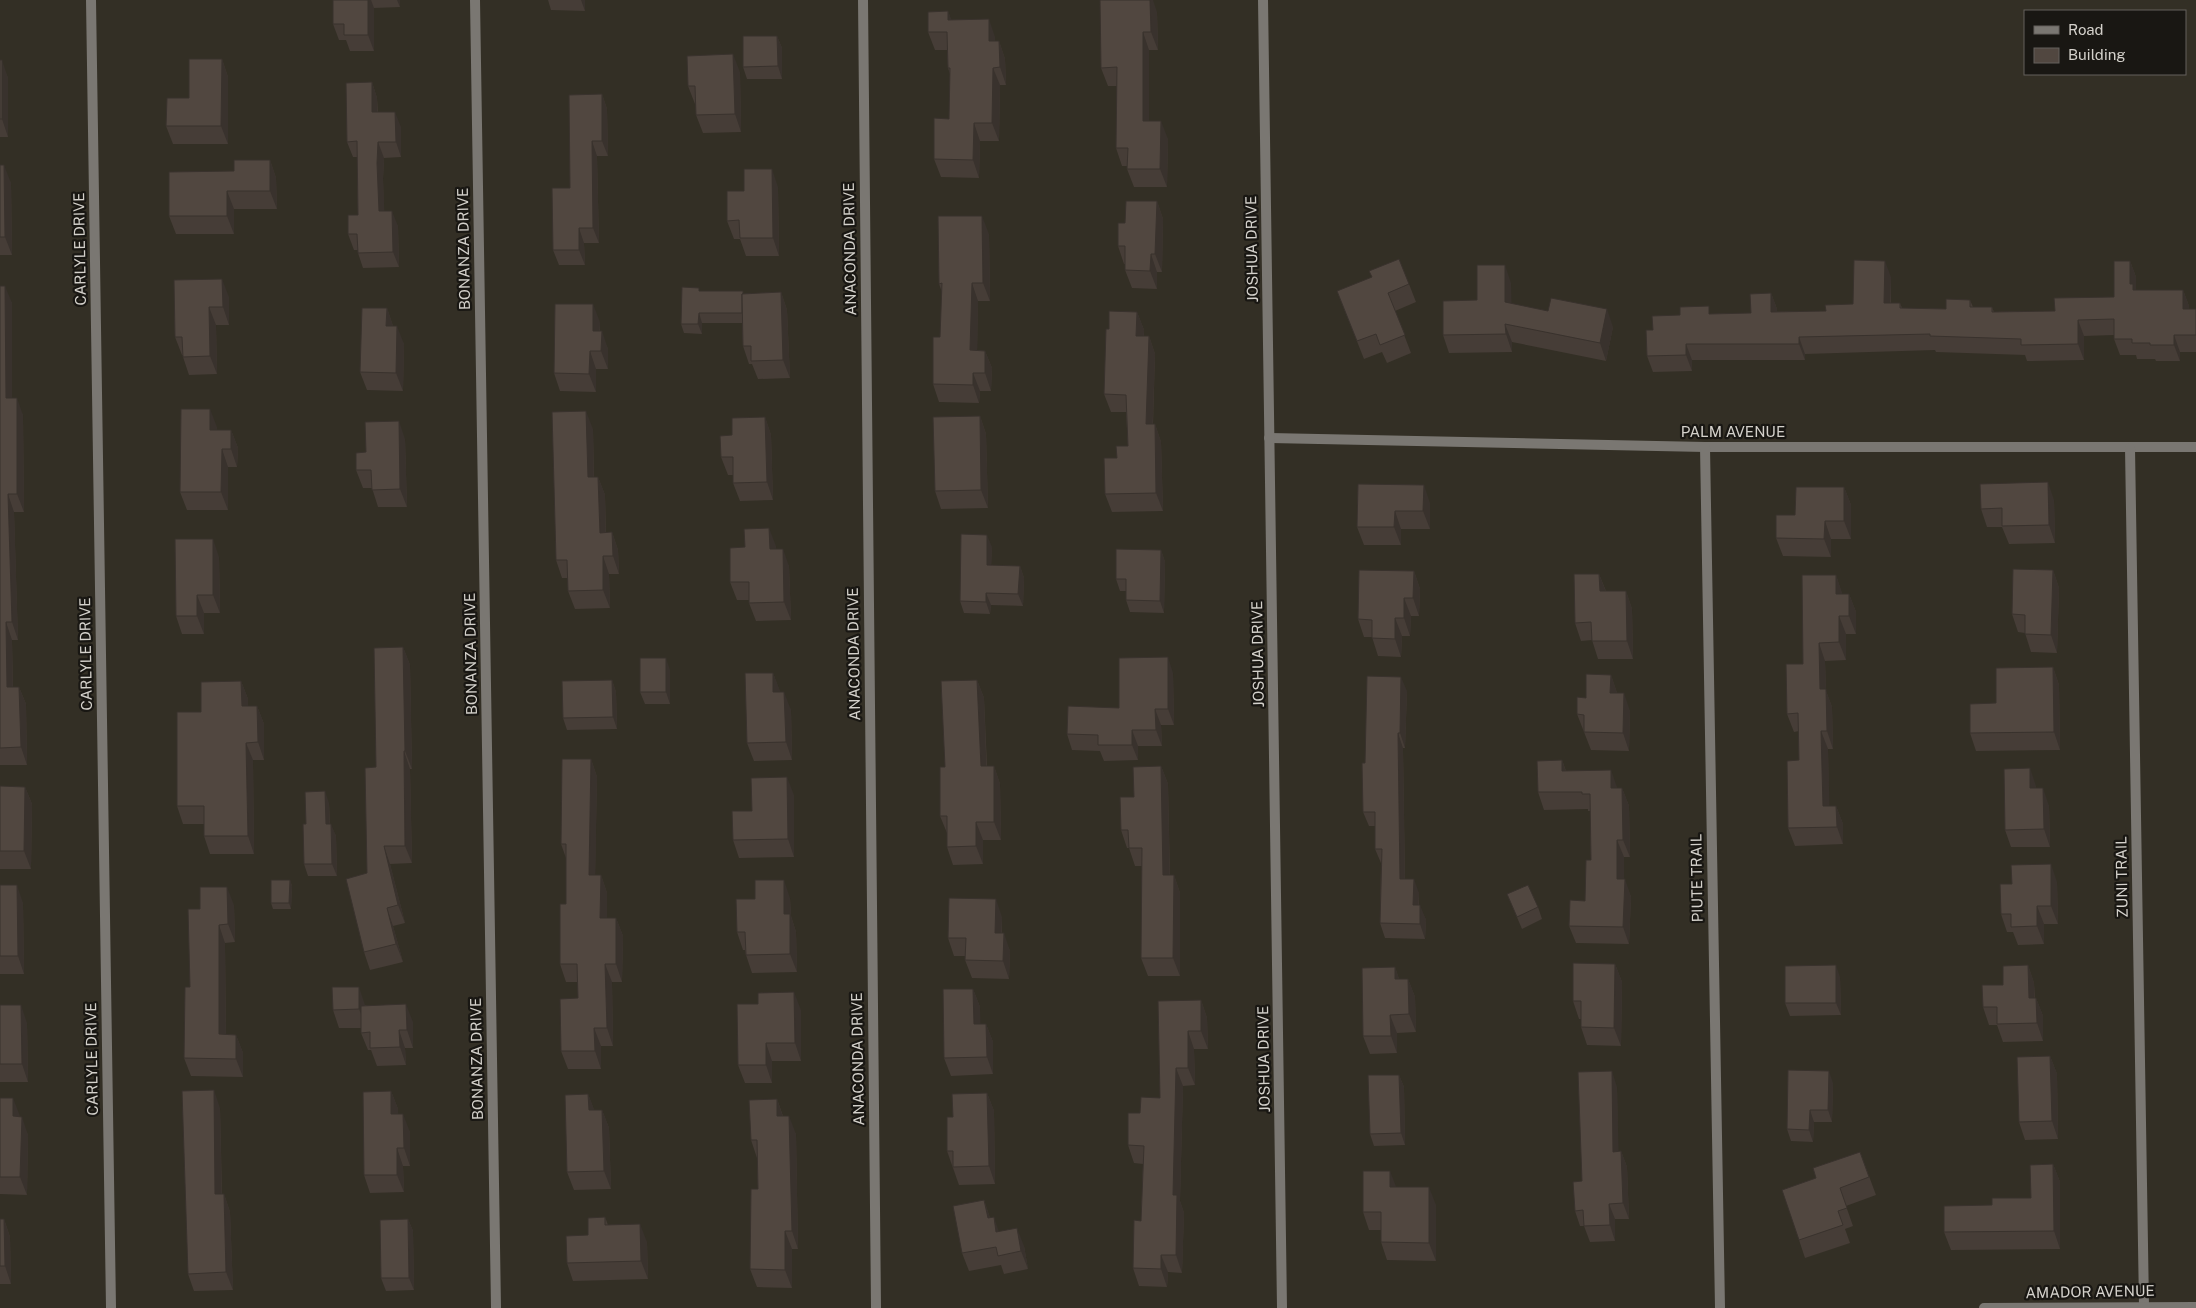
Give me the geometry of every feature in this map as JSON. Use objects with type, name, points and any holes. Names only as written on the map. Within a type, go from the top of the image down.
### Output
[{"type":"street","name":"CARLYLE DRIVE","points":[[91,0],[111,1308]]},
{"type":"street","name":"BONANZA DRIVE","points":[[475,0],[496,1308]]},
{"type":"street","name":"ANACONDA DRIVE","points":[[863,0],[876,1308]]},
{"type":"street","name":"JOSHUA DRIVE","points":[[1263,0],[1282,1308]]},
{"type":"street","name":"PALM AVENUE","points":[[1270,438],[1704,447],[2196,447]]},
{"type":"street","name":"PIUTE TRAIL","points":[[1704,447],[1720,1308]]},
{"type":"street","name":"ZUNI TRAIL","points":[[2130,448],[2144,1306]]},
{"type":"street","name":"AMADOR AVENUE","points":[[1984,1308],[2196,1307]]},
{"type":"building","points":[[333,0],[368,0],[368,35],[344,35],[344,24],[333,24]]},
{"type":"building","points":[[1100,0],[1150,0],[1151,32],[1143,32],[1143,121],[1161,121],[1160,169],[1127,169],[1128,148],[1116,148],[1117,67],[1101,68]]},
{"type":"building","points":[[948,11],[948,20],[989,19],[989,41],[999,41],[1000,67],[993,68],[992,123],[974,123],[973,160],[934,159],[934,118],[949,119],[950,68],[948,68],[947,32],[928,32],[928,12]]},
{"type":"building","points":[[743,36],[777,36],[778,66],[743,67]]},
{"type":"building","points":[[733,54],[735,114],[696,115],[695,86],[688,86],[687,56]]},
{"type":"building","points":[[189,59],[222,59],[221,126],[166,126],[167,98],[189,98]]},
{"type":"building","points":[[0,60],[2,60],[2,119],[0,119]]},
{"type":"building","points":[[372,82],[372,112],[395,112],[396,142],[378,142],[377,163],[379,211],[392,211],[393,252],[358,253],[357,234],[348,234],[348,215],[358,215],[357,141],[347,142],[346,83]]},
{"type":"building","points":[[602,94],[602,141],[592,141],[593,228],[579,228],[579,250],[553,250],[552,188],[570,188],[569,95]]},
{"type":"building","points":[[234,160],[270,160],[270,191],[227,191],[227,216],[169,216],[169,172],[234,171]]},
{"type":"building","points":[[0,165],[4,165],[5,237],[0,237]]},
{"type":"building","points":[[744,169],[772,169],[773,238],[740,238],[739,220],[727,221],[727,191],[744,191]]},
{"type":"building","points":[[1126,201],[1157,201],[1155,254],[1151,254],[1150,271],[1125,270],[1125,246],[1118,246],[1118,223],[1125,223]]},
{"type":"building","points":[[938,216],[982,216],[983,283],[972,283],[970,350],[985,351],[985,373],[973,373],[973,385],[933,384],[933,337],[940,337],[942,283],[939,284]]},
{"type":"building","points":[[1399,259],[1409,284],[1388,293],[1405,335],[1380,345],[1376,334],[1357,341],[1337,291],[1372,277],[1369,271]]},
{"type":"building","points":[[1854,260],[1885,261],[1884,303],[1900,303],[1900,308],[1946,309],[1946,299],[1970,300],[1970,307],[1992,307],[1992,312],[2055,311],[2054,298],[2114,297],[2114,261],[2130,261],[2130,284],[2133,284],[2133,290],[2183,290],[2183,309],[2196,309],[2196,335],[2174,335],[2174,345],[2132,343],[2132,339],[2114,339],[2114,319],[2078,320],[2078,344],[2021,345],[2021,339],[1930,336],[1930,334],[1799,337],[1799,344],[1686,344],[1686,355],[1647,356],[1646,330],[1653,330],[1652,316],[1680,315],[1680,307],[1709,306],[1709,314],[1751,313],[1750,294],[1771,293],[1771,312],[1826,311],[1825,305],[1853,304]]},
{"type":"building","points":[[1477,265],[1505,265],[1505,302],[1548,311],[1551,298],[1607,309],[1600,343],[1505,324],[1506,334],[1443,335],[1443,301],[1477,300]]},
{"type":"building","points":[[222,279],[223,307],[209,307],[210,356],[183,357],[182,337],[175,337],[174,280]]},
{"type":"building","points":[[0,286],[5,286],[6,398],[17,398],[17,494],[8,494],[12,622],[6,622],[7,687],[19,687],[21,747],[0,748]]},
{"type":"building","points":[[682,287],[699,288],[699,291],[743,291],[742,313],[699,313],[698,324],[681,324]]},
{"type":"building","points":[[781,292],[783,360],[751,361],[751,346],[743,346],[742,294]]},
{"type":"building","points":[[555,304],[593,304],[593,331],[602,331],[601,351],[590,351],[589,374],[554,373]]},
{"type":"building","points":[[362,308],[387,308],[386,326],[397,326],[396,373],[360,372]]},
{"type":"building","points":[[1109,311],[1137,312],[1136,336],[1149,336],[1146,424],[1155,424],[1156,493],[1105,494],[1104,458],[1117,458],[1116,446],[1128,446],[1126,395],[1104,394],[1106,329],[1109,329]]},
{"type":"building","points":[[181,409],[210,409],[210,430],[231,430],[231,449],[222,449],[221,492],[180,492]]},
{"type":"building","points":[[586,411],[588,477],[598,477],[600,533],[612,532],[613,556],[603,556],[603,590],[568,591],[567,560],[556,560],[552,412]]},
{"type":"building","points":[[980,416],[981,490],[935,491],[933,417]]},
{"type":"building","points":[[765,417],[767,482],[733,483],[733,457],[721,457],[720,436],[732,435],[732,418]]},
{"type":"building","points":[[399,421],[400,489],[372,490],[371,470],[356,470],[356,453],[366,452],[365,422]]},
{"type":"building","points":[[2048,482],[2049,525],[2002,526],[2002,508],[1981,509],[1980,484]]},
{"type":"building","points":[[1358,484],[1424,485],[1423,511],[1395,511],[1394,527],[1357,527]]},
{"type":"building","points":[[1796,487],[1844,487],[1844,521],[1825,521],[1824,539],[1776,538],[1776,515],[1795,515]]},
{"type":"building","points":[[769,528],[770,549],[783,549],[784,602],[749,603],[749,582],[730,582],[730,548],[745,547],[744,529]]},
{"type":"building","points":[[961,534],[987,535],[987,565],[1020,566],[1018,594],[986,593],[986,602],[960,601]]},
{"type":"building","points":[[175,539],[213,539],[213,595],[197,595],[197,616],[176,616]]},
{"type":"building","points":[[1116,549],[1161,550],[1160,601],[1126,600],[1126,579],[1116,579]]},
{"type":"building","points":[[2013,569],[2053,570],[2051,635],[2025,634],[2025,615],[2012,614]]},
{"type":"building","points":[[1359,570],[1414,571],[1413,598],[1404,598],[1404,618],[1395,618],[1395,639],[1372,638],[1372,620],[1358,619]]},
{"type":"building","points":[[1574,574],[1599,574],[1600,591],[1626,591],[1627,641],[1592,641],[1591,622],[1575,623]]},
{"type":"building","points":[[1802,575],[1836,575],[1836,594],[1849,594],[1849,616],[1839,616],[1839,642],[1819,643],[1820,689],[1826,689],[1827,731],[1821,731],[1823,806],[1836,806],[1837,827],[1788,828],[1787,761],[1799,760],[1798,713],[1787,714],[1786,664],[1803,664]]},
{"type":"building","points":[[403,647],[405,846],[384,846],[398,905],[387,908],[396,944],[364,952],[346,879],[367,873],[365,768],[376,767],[374,648]]},
{"type":"building","points":[[1168,657],[1168,709],[1155,709],[1156,730],[1132,730],[1132,745],[1098,745],[1098,735],[1067,734],[1068,706],[1119,708],[1119,658]]},
{"type":"building","points":[[640,658],[666,658],[666,692],[640,692]]},
{"type":"building","points":[[2053,667],[2054,732],[1970,733],[1970,704],[1996,703],[1996,668]]},
{"type":"building","points":[[745,673],[773,673],[773,692],[784,692],[786,742],[747,743]]},
{"type":"building","points":[[1586,674],[1611,675],[1610,693],[1624,693],[1623,733],[1584,732],[1584,715],[1577,714],[1577,697],[1586,698]]},
{"type":"building","points":[[1367,676],[1401,677],[1400,733],[1398,733],[1400,879],[1414,879],[1413,905],[1420,905],[1420,924],[1380,923],[1382,849],[1375,849],[1375,812],[1363,812],[1362,763],[1365,763]]},
{"type":"building","points":[[612,680],[613,717],[563,718],[562,681]]},
{"type":"building","points":[[977,680],[981,766],[994,766],[994,822],[976,822],[976,846],[947,847],[947,816],[940,816],[940,767],[945,767],[941,681]]},
{"type":"building","points":[[241,681],[242,706],[257,706],[258,742],[246,743],[248,836],[204,836],[204,806],[177,806],[177,712],[201,712],[201,682]]},
{"type":"building","points":[[562,759],[591,759],[589,875],[601,875],[600,918],[616,918],[616,964],[605,964],[607,1028],[594,1028],[595,1051],[561,1051],[560,999],[578,998],[577,964],[560,964],[560,904],[566,904],[566,844],[561,844]]},
{"type":"building","points":[[1562,760],[1562,771],[1611,770],[1611,788],[1622,788],[1623,840],[1617,840],[1617,879],[1625,879],[1623,927],[1569,926],[1570,900],[1585,901],[1586,860],[1591,860],[1590,794],[1582,794],[1582,792],[1538,792],[1537,761]]},
{"type":"building","points":[[1161,766],[1163,875],[1174,875],[1173,958],[1141,958],[1142,848],[1129,848],[1128,830],[1121,830],[1120,797],[1134,797],[1133,767]]},
{"type":"building","points":[[2030,768],[2030,788],[2043,788],[2044,829],[2005,830],[2004,769]]},
{"type":"building","points":[[787,777],[788,839],[733,840],[732,811],[752,811],[751,778]]},
{"type":"building","points":[[0,786],[25,787],[24,851],[0,851]]},
{"type":"building","points":[[325,791],[326,824],[331,824],[332,864],[304,864],[303,824],[306,824],[305,792]]},
{"type":"building","points":[[2051,864],[2051,906],[2037,906],[2037,926],[2011,927],[2011,914],[2001,914],[2000,884],[2012,884],[2011,865]]},
{"type":"building","points":[[271,880],[290,880],[289,903],[271,903]]},
{"type":"building","points":[[755,880],[784,880],[784,914],[790,914],[790,954],[746,955],[745,932],[737,932],[736,899],[755,899]]},
{"type":"building","points":[[0,885],[17,885],[18,956],[0,956]]},
{"type":"building","points":[[1528,885],[1538,907],[1517,917],[1507,894]]},
{"type":"building","points":[[200,887],[227,887],[228,924],[219,925],[219,1034],[236,1035],[236,1059],[184,1058],[185,987],[190,987],[188,909],[200,909]]},
{"type":"building","points":[[949,898],[996,899],[995,933],[1004,933],[1003,961],[965,960],[966,938],[948,938]]},
{"type":"building","points":[[1573,963],[1615,964],[1614,1028],[1581,1027],[1581,1001],[1573,1001]]},
{"type":"building","points":[[1836,965],[1836,1003],[1785,1003],[1785,966]]},
{"type":"building","points":[[2028,965],[2029,998],[2036,998],[2037,1023],[1997,1024],[1997,1007],[1983,1007],[1982,985],[2003,985],[2003,966]]},
{"type":"building","points":[[1395,967],[1395,979],[1408,979],[1409,1014],[1390,1015],[1391,1036],[1363,1036],[1362,968]]},
{"type":"building","points":[[332,987],[359,987],[359,1009],[333,1010]]},
{"type":"building","points":[[943,989],[973,989],[974,1024],[986,1024],[987,1057],[944,1058]]},
{"type":"building","points":[[794,992],[795,1043],[766,1043],[766,1065],[738,1065],[737,1004],[758,1004],[758,993]]},
{"type":"building","points":[[1201,1000],[1201,1031],[1188,1031],[1188,1068],[1176,1068],[1173,1195],[1177,1195],[1176,1255],[1161,1255],[1161,1269],[1133,1268],[1134,1220],[1141,1221],[1144,1146],[1128,1145],[1128,1113],[1140,1113],[1141,1097],[1160,1098],[1158,1001]]},
{"type":"building","points":[[406,1004],[407,1030],[399,1030],[400,1047],[370,1048],[370,1032],[361,1033],[361,1006]]},
{"type":"building","points":[[0,1005],[21,1005],[22,1064],[0,1064]]},
{"type":"building","points":[[2050,1056],[2052,1121],[2019,1122],[2017,1057]]},
{"type":"building","points":[[1788,1070],[1829,1071],[1828,1110],[1810,1110],[1809,1130],[1787,1129]]},
{"type":"building","points":[[1612,1071],[1613,1152],[1621,1151],[1623,1203],[1609,1204],[1610,1225],[1584,1226],[1583,1210],[1575,1211],[1573,1182],[1582,1181],[1578,1072]]},
{"type":"building","points":[[1368,1075],[1399,1075],[1401,1133],[1370,1134]]},
{"type":"building","points":[[214,1090],[215,1194],[224,1194],[226,1272],[188,1274],[182,1091]]},
{"type":"building","points":[[391,1091],[391,1114],[403,1114],[404,1148],[397,1148],[397,1175],[364,1175],[363,1092]]},
{"type":"building","points":[[987,1093],[989,1166],[953,1167],[953,1151],[947,1151],[947,1117],[953,1117],[952,1094]]},
{"type":"building","points":[[588,1094],[589,1110],[602,1110],[604,1171],[567,1172],[565,1095]]},
{"type":"building","points":[[0,1098],[13,1098],[13,1116],[22,1117],[20,1177],[0,1177]]},
{"type":"building","points":[[777,1099],[777,1116],[789,1116],[792,1231],[785,1231],[785,1270],[750,1269],[751,1189],[758,1189],[757,1140],[751,1140],[749,1100]]},
{"type":"building","points":[[1860,1152],[1869,1177],[1840,1188],[1847,1208],[1838,1211],[1843,1225],[1799,1240],[1782,1190],[1816,1178],[1813,1168]]},
{"type":"building","points":[[2053,1164],[2054,1231],[1944,1232],[1944,1206],[1992,1205],[1992,1198],[2031,1198],[2030,1165]]},
{"type":"building","points":[[1363,1171],[1390,1171],[1390,1187],[1429,1187],[1429,1243],[1381,1242],[1381,1212],[1363,1212]]},
{"type":"building","points":[[984,1200],[988,1218],[994,1217],[996,1232],[1017,1228],[1021,1251],[998,1256],[996,1247],[962,1253],[953,1206]]},
{"type":"building","points":[[605,1217],[605,1225],[640,1224],[641,1261],[567,1263],[566,1236],[588,1235],[588,1218]]},
{"type":"building","points":[[0,1219],[4,1219],[5,1266],[0,1266]]},
{"type":"building","points":[[408,1219],[409,1278],[381,1278],[380,1220]]}]
